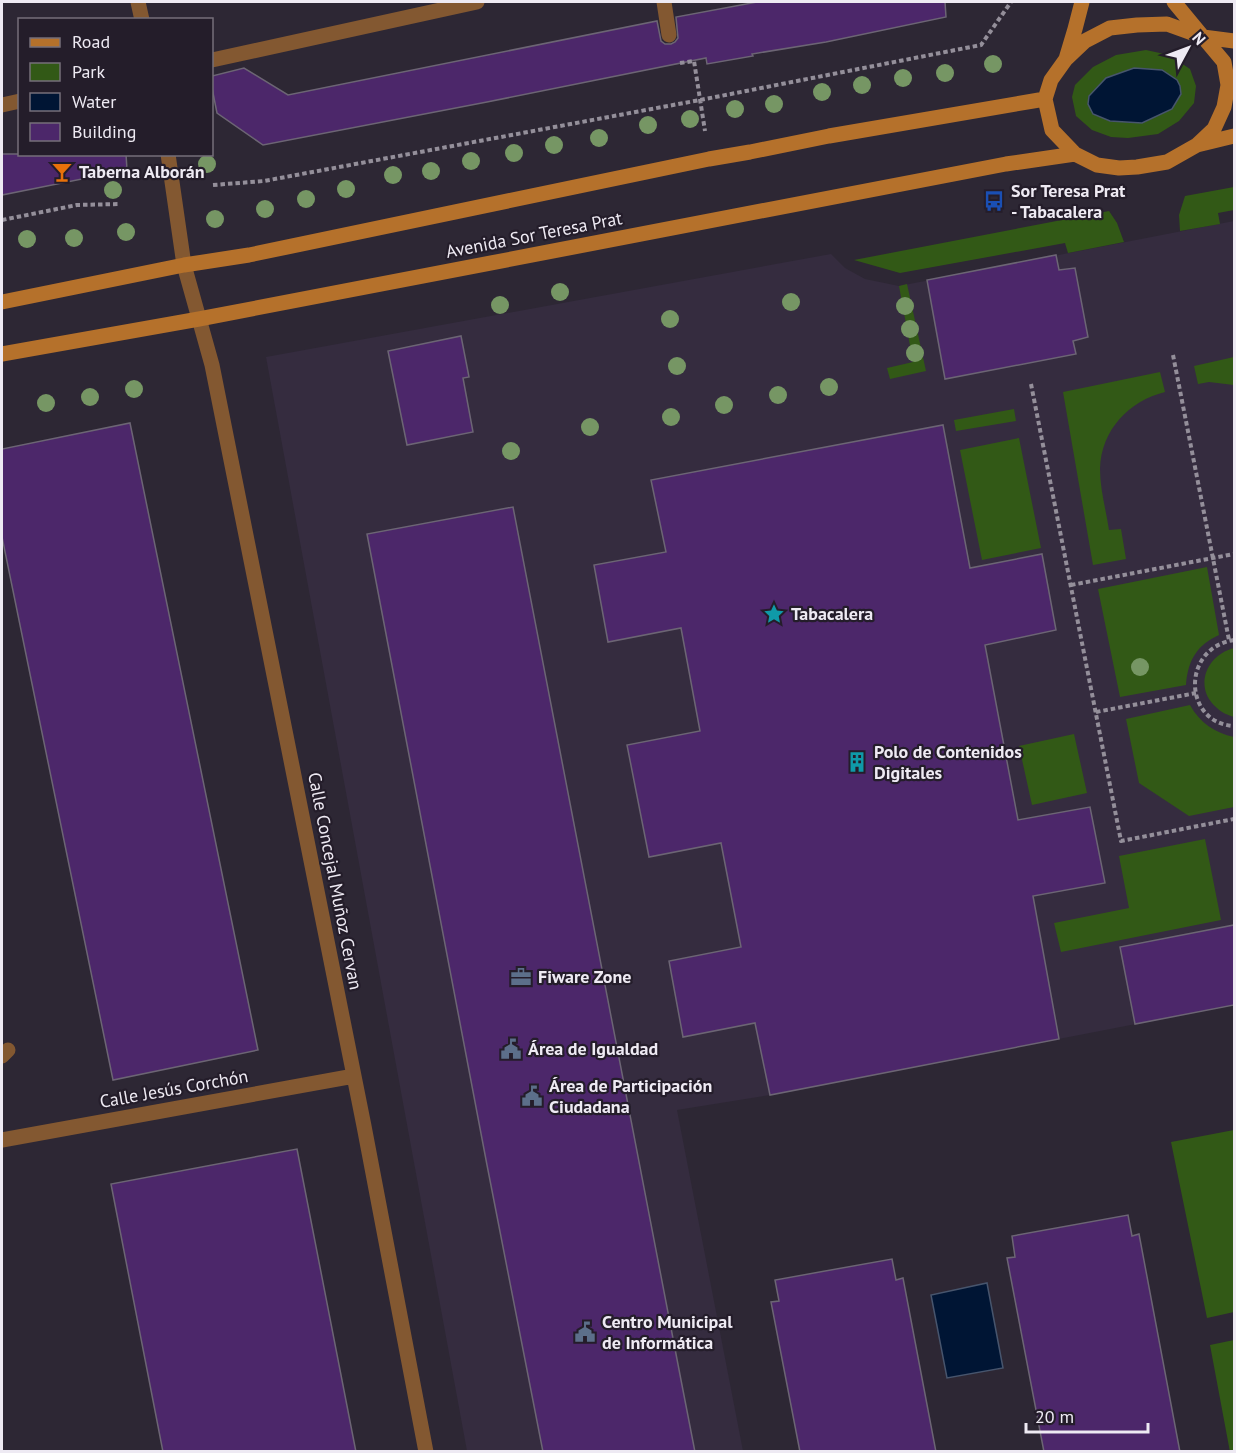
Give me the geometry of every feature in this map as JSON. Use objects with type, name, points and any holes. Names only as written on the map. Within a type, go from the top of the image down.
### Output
[{"type":"main road","points":[[1066,59],[1082,2]]},
{"type":"main road","points":[[1174,2],[1203,37],[1224,62],[1228,85],[1224,107],[1214,129],[1197,145],[1167,162],[1119,168],[1097,165],[1075,154],[1052,130],[1045,99],[1051,80],[1066,59],[1085,42],[1110,28],[1167,24],[1203,37],[1234,41]]},
{"type":"main road","name":"Avenida Sor Teresa Prat","points":[[2,302],[184,265],[249,255],[709,159],[1045,99]]},
{"type":"main road","points":[[1197,145],[1234,136]]},
{"type":"main road","name":"Avenida Sor Teresa Prat","points":[[2,354],[199,319],[1006,164],[1075,154]]},
{"type":"street","points":[[138,2],[142,18]]},
{"type":"street","points":[[213,60],[477,2]]},
{"type":"street","points":[[664,2],[669,35]]},
{"type":"street","points":[[2,105],[18,101]]},
{"type":"street","name":"Calle Concejal Muñoz Cervan","points":[[168,156],[184,265],[214,376],[354,1076],[426,1452]]},
{"type":"street","name":"Calle Jesús Corchón","points":[[2,1140],[354,1076]]},
{"type":"path","points":[[213,185],[264,181],[981,45],[1011,2]]},
{"type":"path","points":[[669,35],[673,64],[694,61],[709,159]]},
{"type":"path","points":[[2,220],[77,205],[120,204]]},
{"type":"path","points":[[1173,355],[1213,558],[1232,640],[1210,649],[1200,661],[1195,676],[1196,693],[1201,707],[1212,719],[1226,726],[1234,726]]},
{"type":"path","points":[[1031,384],[1121,841],[1234,819]]},
{"type":"path","points":[[1071,585],[1234,554]]},
{"type":"path","points":[[1096,712],[1196,693]]},
{"type":"shaded area","name":"Tabacalera","points":[[1234,221],[1234,1005],[770,1095],[677,1110],[743,1451],[467,1451],[266,357],[831,254],[845,268],[865,279],[899,286]]},
{"type":"green space","points":[[1146,50],[1169,55],[1190,69],[1196,86],[1194,103],[1179,121],[1158,134],[1128,138],[1111,137],[1092,130],[1076,116],[1072,97],[1075,85],[1093,67],[1116,55]]},
{"type":"green space","points":[[1234,187],[1234,210],[1218,213],[1220,224],[1180,231],[1179,215],[1185,196]]},
{"type":"green space","points":[[1109,211],[1117,223],[1124,242],[1068,253],[1065,243],[900,273],[854,260]]},
{"type":"green space","points":[[907,284],[926,371],[890,379],[887,368],[913,362],[899,286]]},
{"type":"green space","points":[[1234,357],[1234,385],[1209,382],[1198,384],[1194,366]]},
{"type":"green space","points":[[1160,372],[1165,392],[1140,402],[1119,419],[1106,442],[1102,455],[1101,484],[1109,530],[1121,529],[1126,559],[1093,565],[1063,392]]},
{"type":"green space","points":[[1014,409],[1016,421],[956,431],[954,420]]},
{"type":"green space","points":[[1019,438],[1041,548],[982,560],[960,450]]},
{"type":"green space","points":[[1207,567],[1219,635],[1211,639],[1195,654],[1189,668],[1186,685],[1120,697],[1098,589]]},
{"type":"green space","points":[[1234,648],[1234,717],[1221,711],[1210,700],[1204,682],[1210,665],[1216,658]]},
{"type":"green space","points":[[1190,705],[1198,717],[1209,726],[1234,737],[1234,807],[1189,816],[1139,783],[1126,719]]},
{"type":"green space","points":[[1074,734],[1087,793],[1032,805],[1019,746]]},
{"type":"green space","points":[[1205,839],[1221,920],[1061,952],[1054,923],[1129,908],[1119,856]]},
{"type":"green space","points":[[1234,1130],[1234,1312],[1207,1318],[1171,1142]]},
{"type":"green space","points":[[1234,1340],[1234,1451],[1230,1452],[1210,1345]]},
{"type":"water","points":[[1134,68],[1162,70],[1177,80],[1181,94],[1172,109],[1142,123],[1110,121],[1093,114],[1088,104],[1089,96],[1106,78]]},
{"type":"water","points":[[987,1283],[1003,1368],[947,1378],[931,1295]]},
{"type":"building","points":[[757,2],[945,2],[946,17],[707,64],[706,58],[263,145],[217,113],[213,93],[213,76],[244,68],[288,95],[657,21],[661,41],[671,44],[678,38],[676,17]]},
{"type":"building","points":[[2,154],[126,156],[127,170],[2,195]]},
{"type":"building","points":[[1056,255],[1059,270],[1075,268],[1088,337],[1073,341],[1076,354],[945,379],[927,280]]},
{"type":"building","points":[[461,336],[469,377],[463,378],[473,432],[407,445],[388,351]]},
{"type":"building","points":[[130,423],[258,1050],[113,1080],[2,537],[2,449]]},
{"type":"building","name":"Polo de Contenidos Digitales","points":[[943,425],[970,568],[1042,554],[1056,630],[985,645],[1018,820],[1090,807],[1105,883],[1033,896],[1059,1039],[770,1095],[755,1023],[683,1037],[669,961],[741,947],[721,843],[649,857],[627,745],[700,731],[681,628],[608,642],[594,565],[666,552],[651,480]]},
{"type":"building","points":[[513,507],[695,1452],[543,1452],[487,1165],[367,534]]},
{"type":"building","points":[[1234,925],[1234,1005],[1135,1024],[1120,947]]},
{"type":"building","points":[[297,1149],[356,1452],[163,1452],[111,1184]]},
{"type":"building","points":[[1128,1215],[1132,1236],[1139,1234],[1180,1452],[1044,1452],[1007,1258],[1015,1257],[1012,1236]]},
{"type":"building","points":[[892,1259],[896,1280],[903,1278],[936,1452],[800,1452],[771,1302],[779,1301],[775,1280]]},
{"type":"place","name":"Taberna Alborán","points":[[62,172]]},
{"type":"place","name":"Sor Teresa Prat - Tabacalera","points":[[994,201]]},
{"type":"place","name":"Tabacalera","points":[[774,614]]},
{"type":"place","name":"Polo de Contenidos Digitales","points":[[857,762]]},
{"type":"place","name":"Fiware Zone","points":[[521,977]]},
{"type":"place","name":"Área de Igualdad","points":[[511,1049]]},
{"type":"place","name":"Área de Participación Ciudadana","points":[[532,1096]]},
{"type":"place","name":"Centro Municipal de Informática","points":[[585,1332]]}]
